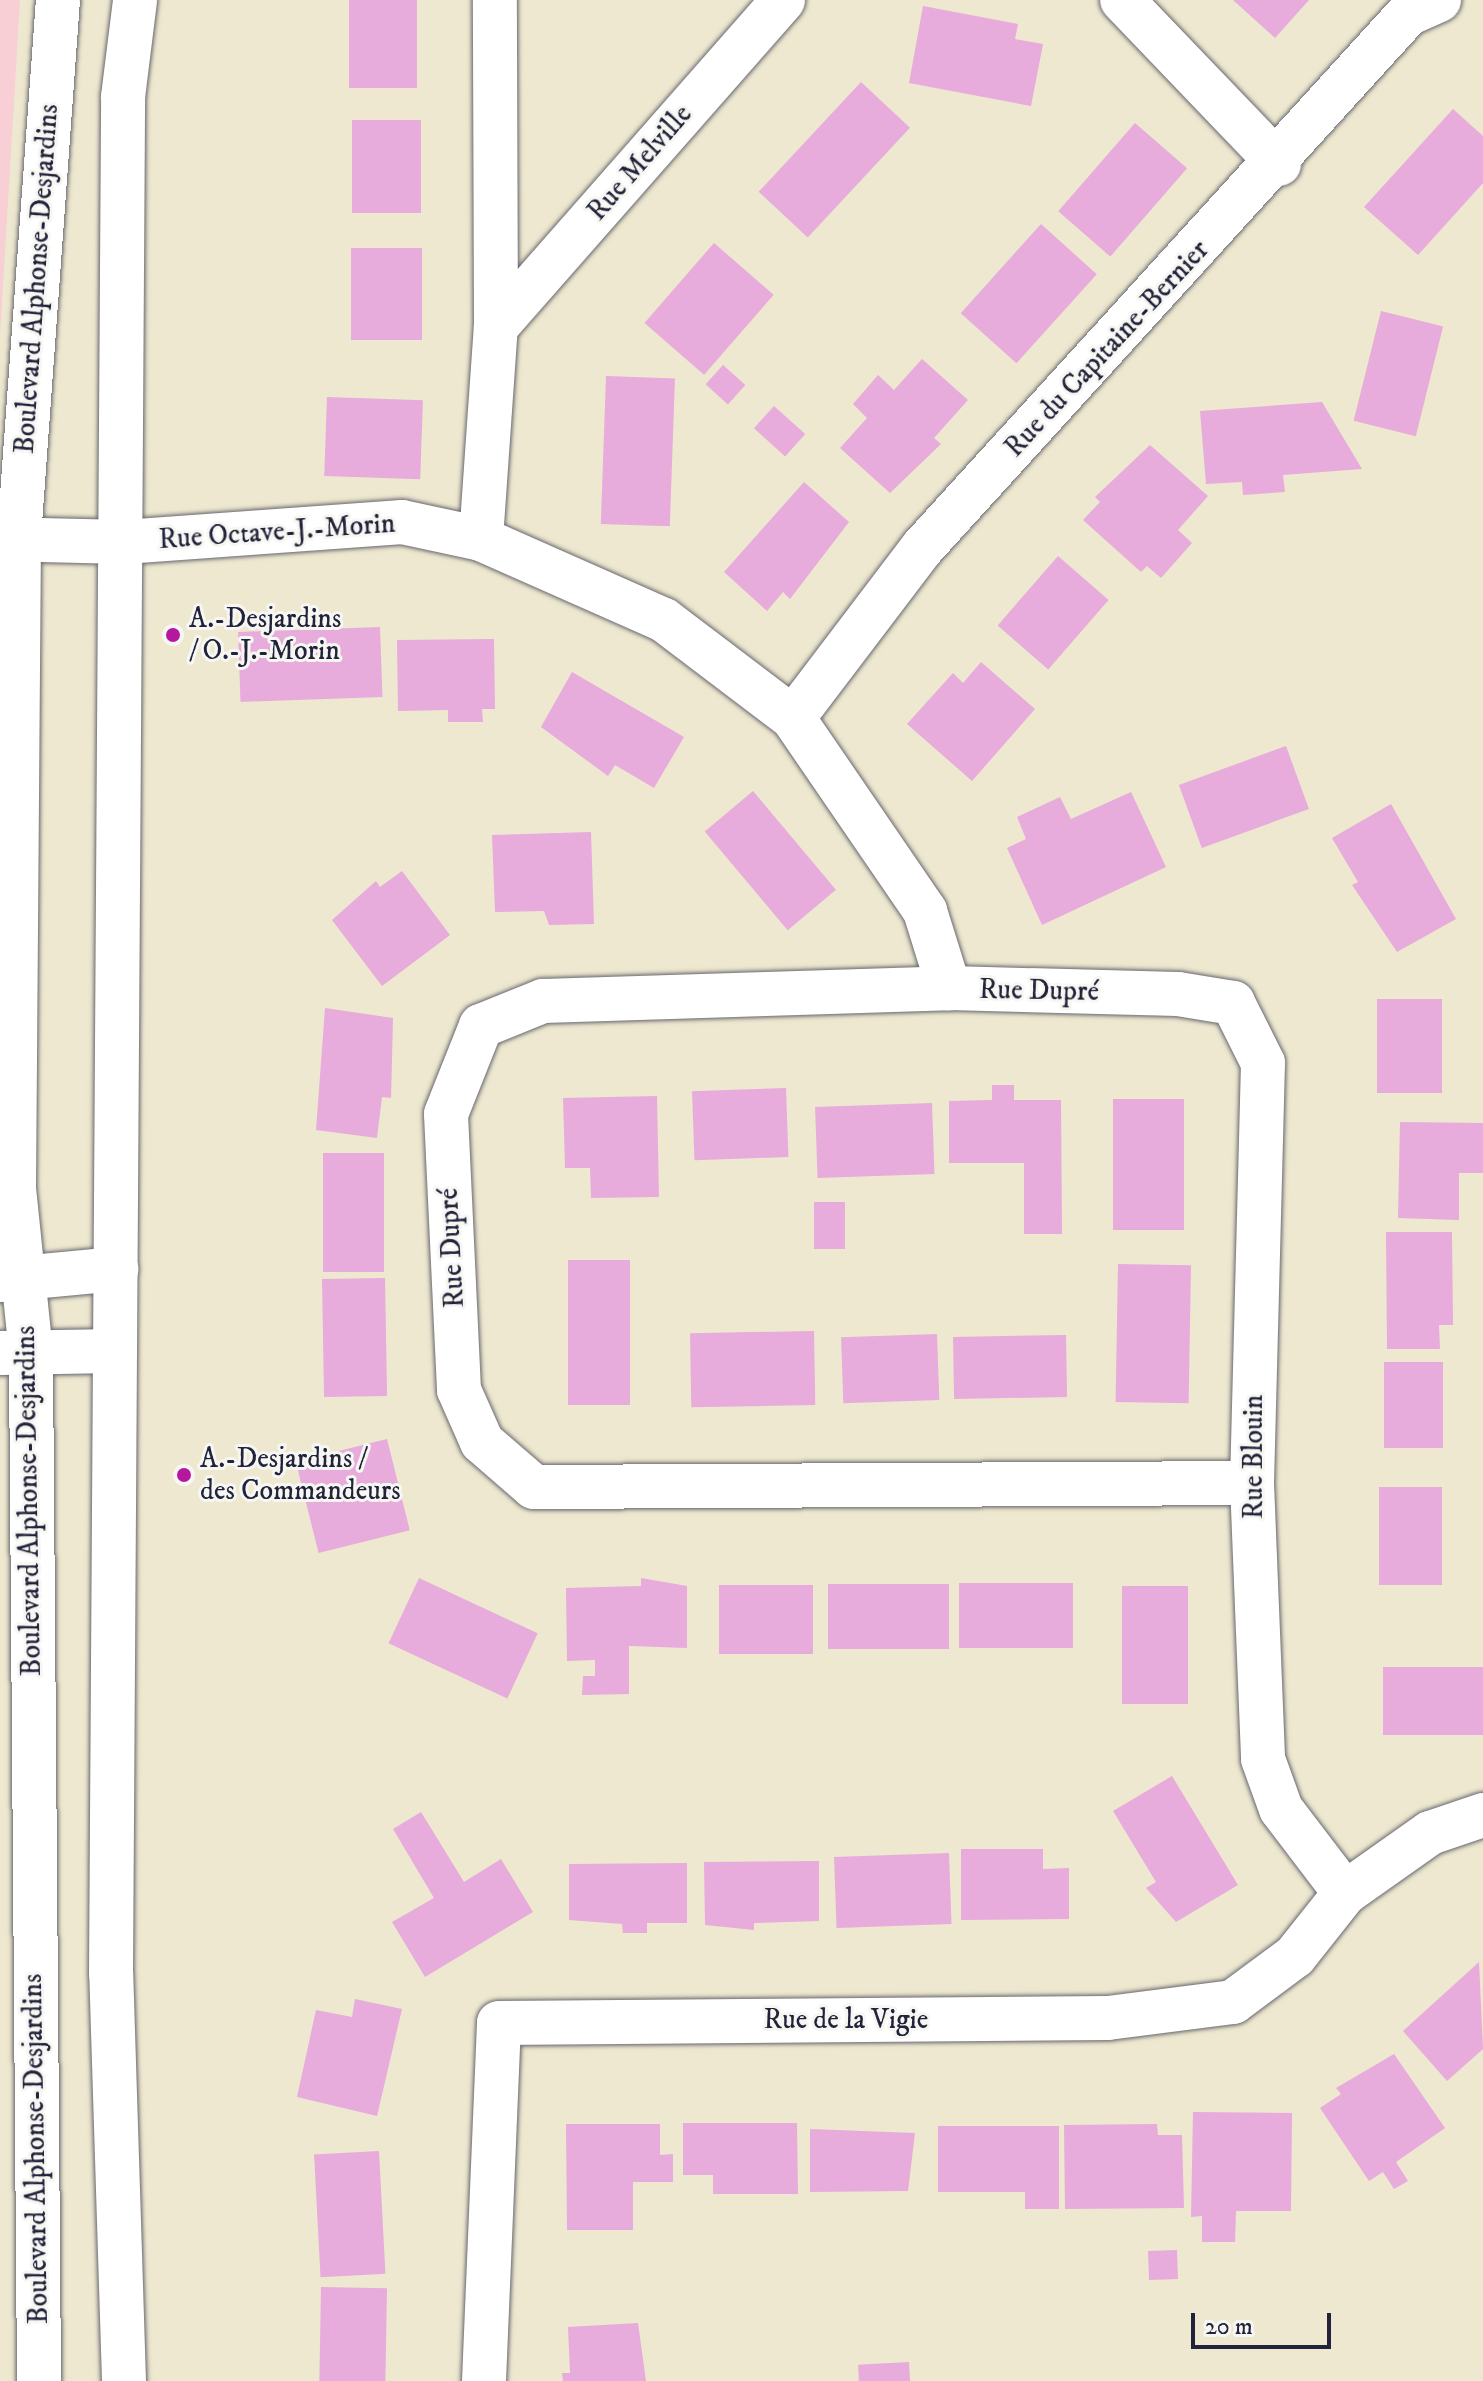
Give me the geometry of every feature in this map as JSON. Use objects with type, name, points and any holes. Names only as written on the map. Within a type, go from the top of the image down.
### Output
[{"type":"street","name":"Boulevard Alphonse-Desjardins","points":[[39,2381],[16,1353],[10,1279],[14,1189],[9,538],[58,0]]},
{"type":"street","points":[[124,2381],[111,1973],[124,542],[123,97],[135,0]]},
{"type":"street","points":[[481,539],[496,327],[495,0]]},
{"type":"street","name":"Rue Melville","points":[[496,327],[783,0]]},
{"type":"street","points":[[1122,0],[1279,164]]},
{"type":"street","name":"Rue du Capitaine-Bernier","points":[[793,718],[923,547],[1279,164],[1408,14],[1439,0]]},
{"type":"street","name":"Rue Octave-J.-Morin","points":[[9,538],[124,542],[402,522],[481,539],[664,620],[793,718],[925,911],[949,988]]},
{"type":"street","name":"Rue Dupré","points":[[1233,1003],[1178,994],[949,988],[543,1001],[481,1026],[446,1114],[459,1390],[482,1442],[534,1487],[1252,1483]]},
{"type":"street","name":"Rue Blouin","points":[[1233,1003],[1263,1063],[1252,1483],[1263,1759],[1281,1809],[1345,1893]]},
{"type":"street","points":[[10,1279],[116,1269]]},
{"type":"street","points":[[16,1353],[115,1351]]},
{"type":"street","name":"Rue de la Vigie","points":[[484,2381],[499,2023],[1108,2018],[1233,2002],[1295,1956],[1345,1893],[1430,1833],[1483,1815]]},
{"type":"shaded area","points":[[0,0],[20,0],[0,335]]},
{"type":"building","points":[[349,0],[417,0],[417,88],[349,88]]},
{"type":"building","points":[[1233,0],[1309,0],[1275,38]]},
{"type":"building","points":[[923,6],[1018,24],[1015,39],[1043,44],[1031,106],[909,83]]},
{"type":"building","points":[[861,82],[910,128],[808,237],[759,192]]},
{"type":"building","points":[[1453,109],[1483,136],[1483,183],[1418,255],[1364,207]]},
{"type":"building","points":[[352,120],[421,120],[421,213],[352,213]]},
{"type":"building","points":[[1135,123],[1187,168],[1110,257],[1058,211]]},
{"type":"building","points":[[1041,224],[1097,274],[1016,363],[961,313]]},
{"type":"building","points":[[714,243],[774,295],[704,375],[644,323]]},
{"type":"building","points":[[351,248],[422,248],[422,340],[351,340]]},
{"type":"building","points":[[1381,311],[1443,326],[1416,436],[1354,421]]},
{"type":"building","points":[[922,359],[968,400],[934,438],[941,444],[890,493],[840,448],[867,418],[853,404],[878,375],[894,390]]},
{"type":"building","points":[[723,365],[745,385],[728,404],[706,384]]},
{"type":"building","points":[[606,376],[675,378],[670,526],[601,524]]},
{"type":"building","points":[[327,397],[423,400],[420,479],[324,476]]},
{"type":"building","points":[[1322,402],[1362,469],[1283,475],[1285,492],[1243,495],[1242,482],[1206,484],[1200,411]]},
{"type":"building","points":[[774,406],[805,434],[785,456],[754,428]]},
{"type":"building","points":[[1150,445],[1208,496],[1178,530],[1192,543],[1161,578],[1147,566],[1141,572],[1083,520],[1100,502],[1095,497]]},
{"type":"building","points":[[804,482],[849,522],[790,599],[783,592],[767,611],[724,572]]},
{"type":"building","points":[[1058,556],[1109,600],[1048,669],[998,625]]},
{"type":"building","points":[[380,627],[382,697],[241,702],[238,632]]},
{"type":"building","points":[[494,639],[495,709],[482,709],[483,722],[448,722],[448,710],[398,711],[397,640]]},
{"type":"building","points":[[981,662],[1035,709],[972,781],[907,724],[953,673],[963,683]]},
{"type":"building","points":[[572,672],[684,737],[654,788],[615,765],[608,776],[541,727]]},
{"type":"building","points":[[1286,746],[1309,809],[1202,848],[1179,785]]},
{"type":"building","points":[[753,791],[836,890],[788,930],[705,831]]},
{"type":"building","points":[[1131,792],[1166,867],[1042,925],[1007,848],[1026,839],[1017,817],[1060,797],[1071,819]]},
{"type":"building","points":[[1391,804],[1456,919],[1397,952],[1352,885],[1358,882],[1332,838]]},
{"type":"building","points":[[591,832],[594,924],[549,925],[544,911],[495,912],[492,835]]},
{"type":"building","points":[[402,871],[450,935],[382,986],[332,920],[376,881],[380,887]]},
{"type":"building","points":[[1377,999],[1442,999],[1442,1093],[1377,1093]]},
{"type":"building","points":[[325,1008],[393,1018],[391,1098],[382,1097],[377,1138],[316,1130]]},
{"type":"building","points":[[992,1085],[1014,1085],[1014,1100],[1061,1100],[1062,1234],[1024,1234],[1024,1163],[949,1163],[949,1101],[992,1100]]},
{"type":"building","points":[[786,1088],[788,1157],[694,1160],[692,1091]]},
{"type":"building","points":[[657,1096],[659,1197],[591,1198],[590,1168],[565,1168],[563,1098]]},
{"type":"building","points":[[1113,1099],[1184,1099],[1184,1230],[1113,1230]]},
{"type":"building","points":[[932,1103],[934,1174],[818,1178],[815,1107]]},
{"type":"building","points":[[1400,1122],[1483,1123],[1483,1173],[1459,1173],[1459,1220],[1398,1218]]},
{"type":"building","points":[[323,1153],[384,1153],[384,1272],[323,1272]]},
{"type":"building","points":[[814,1202],[845,1202],[845,1249],[814,1249]]},
{"type":"building","points":[[1386,1232],[1452,1232],[1453,1325],[1439,1325],[1440,1349],[1387,1349]]},
{"type":"building","points":[[568,1260],[630,1260],[630,1405],[568,1405]]},
{"type":"building","points":[[1118,1264],[1191,1265],[1189,1403],[1116,1402]]},
{"type":"building","points":[[385,1278],[387,1396],[324,1397],[322,1279]]},
{"type":"building","points":[[814,1331],[815,1405],[691,1407],[690,1333]]},
{"type":"building","points":[[937,1334],[939,1400],[843,1403],[841,1337]]},
{"type":"building","points":[[1066,1335],[1067,1397],[954,1399],[953,1337]]},
{"type":"building","points":[[1384,1362],[1443,1362],[1443,1448],[1384,1448]]},
{"type":"building","points":[[387,1439],[410,1530],[319,1553],[296,1462]]},
{"type":"building","points":[[1379,1487],[1442,1487],[1442,1585],[1379,1585]]},
{"type":"building","points":[[419,1578],[538,1633],[507,1699],[389,1643]]},
{"type":"building","points":[[641,1578],[687,1586],[687,1648],[629,1646],[629,1694],[582,1695],[583,1676],[595,1676],[595,1660],[567,1661],[566,1588],[641,1586]]},
{"type":"building","points":[[959,1583],[1073,1583],[1073,1648],[959,1648]]},
{"type":"building","points":[[828,1584],[949,1584],[949,1649],[828,1649]]},
{"type":"building","points":[[719,1585],[813,1585],[813,1654],[719,1654]]},
{"type":"building","points":[[1122,1586],[1188,1586],[1188,1704],[1122,1704]]},
{"type":"building","points":[[1383,1667],[1483,1667],[1483,1735],[1383,1735]]},
{"type":"building","points":[[1172,1776],[1238,1885],[1176,1922],[1146,1888],[1156,1882],[1113,1811]]},
{"type":"building","points":[[421,1812],[464,1882],[501,1859],[533,1912],[425,1977],[392,1922],[434,1898],[393,1829]]},
{"type":"building","points":[[961,1849],[1043,1849],[1043,1869],[1069,1868],[1069,1919],[961,1920]]},
{"type":"building","points":[[949,1853],[951,1924],[837,1928],[834,1857]]},
{"type":"building","points":[[819,1861],[819,1921],[754,1923],[754,1930],[705,1925],[704,1862]]},
{"type":"building","points":[[687,1863],[687,1923],[647,1923],[647,1933],[623,1933],[622,1924],[569,1920],[569,1864]]},
{"type":"building","points":[[1479,1962],[1483,2049],[1447,2081],[1403,2031]]},
{"type":"building","points":[[355,1999],[402,2009],[377,2116],[297,2097],[316,2010],[352,2017]]},
{"type":"building","points":[[1394,2054],[1445,2128],[1396,2162],[1408,2181],[1394,2189],[1383,2172],[1369,2181],[1320,2108],[1341,2094],[1336,2088]]},
{"type":"building","points":[[1193,2112],[1292,2113],[1291,2211],[1236,2211],[1235,2242],[1202,2242],[1202,2216],[1191,2217]]},
{"type":"building","points":[[683,2123],[797,2123],[798,2194],[713,2194],[713,2175],[683,2175]]},
{"type":"building","points":[[566,2124],[660,2124],[660,2155],[673,2154],[673,2182],[633,2182],[633,2230],[567,2230]]},
{"type":"building","points":[[1157,2124],[1158,2135],[1182,2135],[1184,2208],[1065,2209],[1064,2125]]},
{"type":"building","points":[[938,2126],[1059,2126],[1059,2209],[1025,2209],[1025,2192],[938,2192]]},
{"type":"building","points":[[810,2129],[915,2133],[908,2191],[810,2192]]},
{"type":"building","points":[[379,2151],[385,2274],[321,2277],[314,2154]]},
{"type":"building","points":[[1177,2250],[1178,2279],[1149,2280],[1148,2251]]},
{"type":"building","points":[[321,2287],[387,2288],[385,2381],[319,2381]]},
{"type":"building","points":[[638,2323],[646,2381],[563,2381],[562,2373],[570,2373],[568,2327]]},
{"type":"building","points":[[909,2362],[910,2381],[859,2381],[858,2365]]},
{"type":"place","name":"A.-Desjardins / O.-J.-Morin","points":[[173,635]]},
{"type":"place","name":"A.-Desjardins / des Commandeurs","points":[[184,1475]]}]
